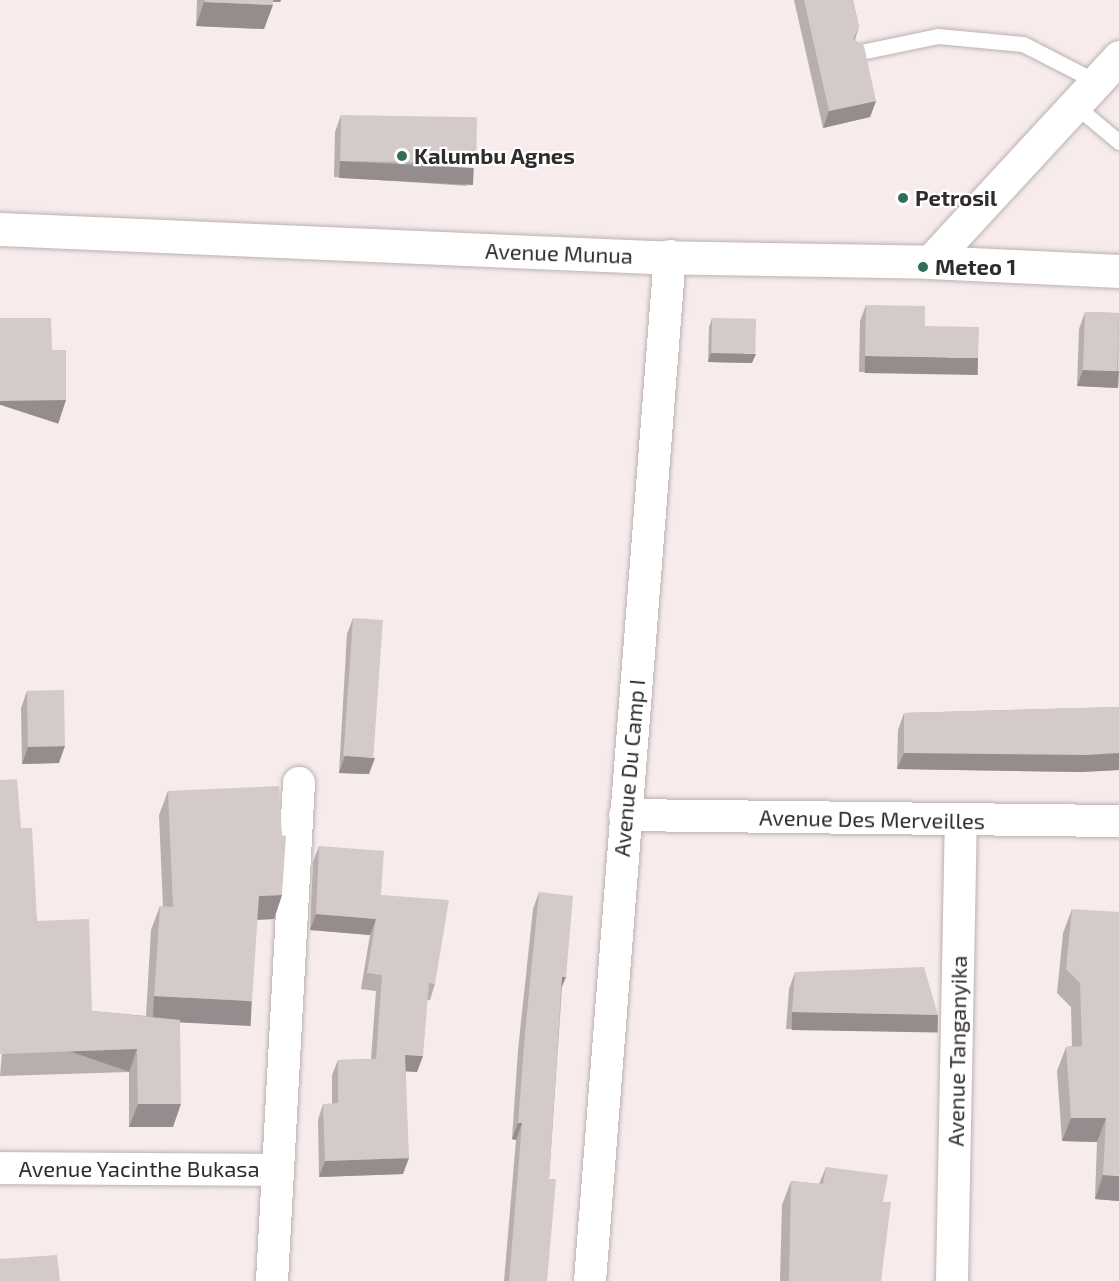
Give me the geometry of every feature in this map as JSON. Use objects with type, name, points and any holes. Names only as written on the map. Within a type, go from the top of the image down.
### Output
[{"type":"main road","points":[[930,262],[1119,57]]},
{"type":"main road","name":"Avenue Munua","points":[[0,229],[670,256],[930,262],[1119,271]]},
{"type":"street","name":"Avenue Du Camp I","points":[[590,1281],[670,256]]},
{"type":"street","points":[[272,1281],[299,783]]},
{"type":"street","name":"Avenue Des Merveilles","points":[[625,815],[1119,822]]},
{"type":"street","name":"Avenue Tanganyika","points":[[952,1281],[961,821]]},
{"type":"street","name":"Avenue Yacinthe Bukasa","points":[[0,1168],[278,1170]]},
{"type":"lane","points":[[856,53],[938,36],[1023,44],[1086,94],[1119,142]]},
{"type":"building","points":[[205,0],[273,0],[273,5],[204,2]]},
{"type":"building","points":[[804,0],[853,0],[859,27],[853,39],[864,46],[876,101],[829,111]]},
{"type":"building","points":[[341,115],[477,117],[476,163],[340,161]]},
{"type":"building","points":[[866,305],[925,306],[925,326],[979,327],[978,358],[865,356]]},
{"type":"building","points":[[1085,312],[1119,313],[1117,371],[1083,370]]},
{"type":"building","points":[[0,318],[51,318],[52,350],[66,350],[66,400],[0,401]]},
{"type":"building","points":[[712,318],[756,319],[755,354],[711,353]]},
{"type":"building","points":[[353,618],[383,620],[373,758],[343,756]]},
{"type":"building","points":[[64,690],[65,746],[28,747],[27,691]]},
{"type":"building","points":[[1119,707],[1119,753],[1087,755],[904,753],[904,713]]},
{"type":"building","points":[[17,779],[21,828],[32,828],[37,921],[89,919],[92,1011],[180,1020],[181,1104],[138,1104],[137,1049],[0,1054],[0,780]]},
{"type":"building","points":[[279,786],[282,835],[286,836],[282,895],[259,896],[252,1001],[154,996],[160,906],[173,907],[168,791]]},
{"type":"building","points":[[319,846],[384,851],[381,895],[449,900],[435,984],[429,983],[423,1056],[405,1055],[409,1158],[325,1161],[323,1104],[338,1103],[338,1060],[376,1059],[382,975],[367,973],[376,919],[316,914]]},
{"type":"building","points":[[539,892],[573,896],[566,977],[562,977],[549,1179],[556,1179],[547,1281],[509,1281],[522,1123],[518,1123]]},
{"type":"building","points":[[1072,909],[1119,912],[1119,1176],[1103,1175],[1106,1118],[1071,1118],[1066,1047],[1082,1046],[1080,983],[1066,969]]},
{"type":"building","points":[[924,967],[938,1015],[792,1012],[795,972]]},
{"type":"building","points":[[826,1167],[888,1175],[883,1202],[891,1202],[881,1281],[789,1281],[791,1181],[823,1184]]},
{"type":"building","points":[[57,1255],[60,1281],[0,1281],[0,1259]]},
{"type":"place","name":"Kalumbu Agnes","points":[[402,156]]},
{"type":"place","name":"Petrosil","points":[[903,198]]},
{"type":"place","name":"Meteo 1","points":[[923,267]]}]
